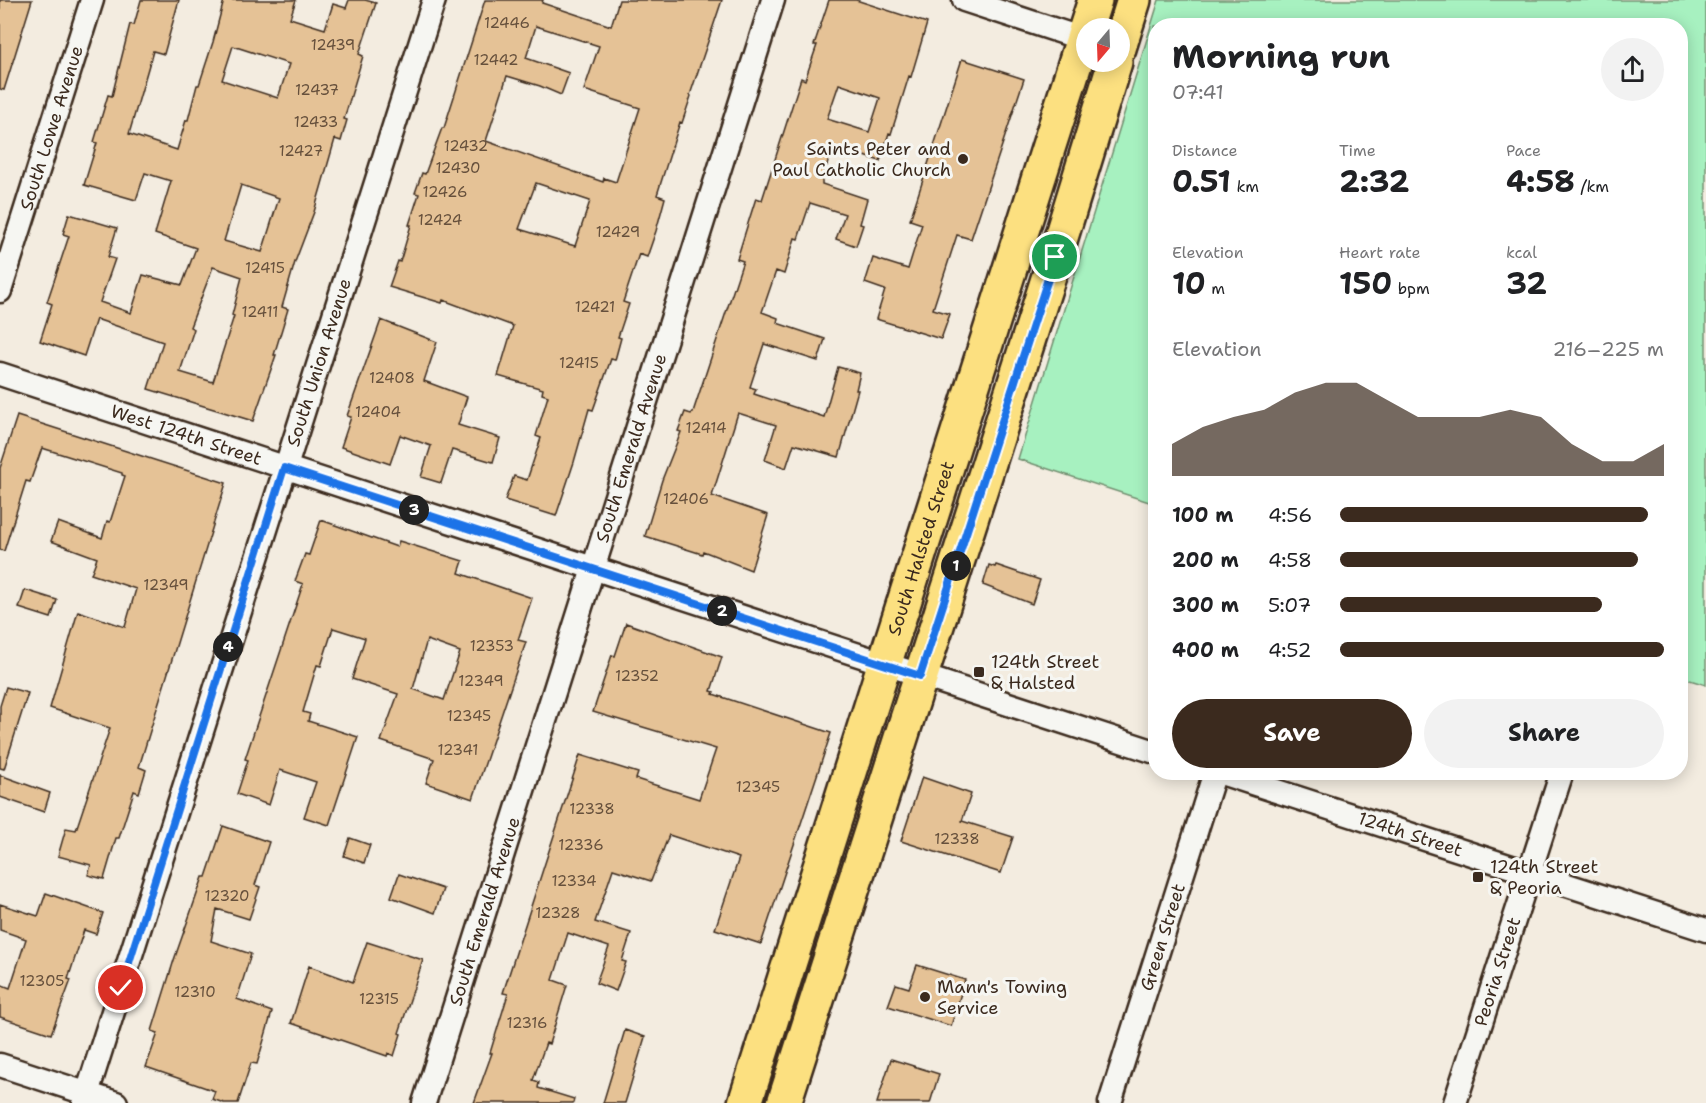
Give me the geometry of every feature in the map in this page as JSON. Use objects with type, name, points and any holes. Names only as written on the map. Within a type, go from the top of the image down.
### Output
[{"type":"main road","name":"South Halsted Street","points":[[1090,18],[1095,0]]},
{"type":"main road","points":[[1128,18],[1134,0]]},
{"type":"main road","name":"South Halsted Street","points":[[745,1103],[1076,62]]},
{"type":"main road","name":"South Halsted Street","points":[[784,1103],[1055,257],[1112,72]]},
{"type":"street","name":"South Lowe Avenue","points":[[0,291],[92,0]]},
{"type":"street","name":"South Union Avenue","points":[[86,1098],[434,0]]},
{"type":"street","name":"South Emerald Avenue","points":[[424,1103],[773,0]]},
{"type":"street","points":[[964,0],[1076,31]]},
{"type":"street","name":"West 124th Street","points":[[0,374],[920,676]]},
{"type":"street","points":[[920,676],[1148,750]]},
{"type":"street","name":"Green Street","points":[[1110,1103],[1213,780]]},
{"type":"street","name":"124th Street","points":[[1241,780],[1706,930]]},
{"type":"street","name":"Peoria Street","points":[[1455,1103],[1559,780]]},
{"type":"street","points":[[0,1065],[86,1098],[116,1103]]},
{"type":"green space","points":[[1159,0],[1706,0],[1706,685],[1688,679],[1688,18],[1153,18]]},
{"type":"green space","points":[[1148,36],[1148,502],[1018,459]]},
{"type":"building","points":[[0,0],[32,0],[4,90],[0,89]]},
{"type":"building","points":[[141,0],[179,0],[164,54],[153,51],[129,134],[177,150],[213,42],[224,0],[296,0],[290,18],[325,29],[333,4],[346,8],[349,0],[376,3],[359,54],[363,56],[344,119],[347,120],[341,141],[335,139],[314,212],[295,262],[282,307],[288,309],[274,355],[276,355],[253,421],[148,389],[163,342],[96,319],[84,356],[40,341],[52,304],[47,302],[69,236],[63,234],[69,214],[117,228],[108,257],[115,259],[100,302],[131,313],[143,275],[182,285],[196,248],[155,234],[171,181],[145,173],[136,200],[84,185],[108,95],[112,96],[130,24],[134,25]],"holes":[[[233,46],[289,64],[278,98],[222,80]],[[241,185],[279,198],[262,252],[224,241]],[[213,267],[242,277],[232,315],[234,316],[213,382],[180,372],[194,329],[190,327]]]},
{"type":"building","points":[[485,0],[543,0],[542,3],[611,26],[619,0],[722,0],[657,195],[665,198],[656,231],[647,257],[639,254],[623,302],[629,304],[618,337],[621,338],[615,360],[611,359],[593,410],[589,409],[556,516],[505,500],[514,476],[527,480],[541,438],[536,436],[548,396],[542,394],[543,389],[498,376],[513,326],[443,300],[442,303],[389,287],[398,261],[400,262],[411,225],[409,225],[419,194],[415,193],[422,173],[425,174],[442,128],[444,128]],"holes":[[[536,26],[599,46],[584,90],[640,108],[616,182],[604,178],[603,182],[486,141],[507,76],[561,95],[569,73],[526,58]],[[536,183],[590,201],[575,246],[519,229]]]},
{"type":"building","points":[[829,0],[856,0],[927,23],[911,77],[909,76],[880,161],[846,150],[832,150],[822,180],[822,184],[867,199],[860,224],[863,225],[856,246],[836,239],[845,214],[810,203],[798,239],[795,238],[784,274],[776,271],[762,312],[778,318],[777,323],[825,339],[818,361],[764,344],[750,387],[756,389],[754,394],[824,417],[838,367],[860,373],[856,390],[858,390],[839,457],[794,444],[786,468],[765,460],[776,425],[738,413],[712,496],[768,515],[751,570],[703,551],[702,554],[645,536],[662,480],[681,432],[678,431],[685,412],[691,414],[693,412],[743,261],[737,259],[756,198],[762,200],[801,78],[805,80],[817,45],[814,45]],"holes":[[[839,84],[880,98],[869,132],[827,119]]]},
{"type":"building","name":"Saints Peter and Paul Catholic Church","points":[[962,59],[1024,79],[971,239],[957,235],[933,309],[950,314],[941,339],[876,319],[885,290],[865,283],[873,258],[908,269],[922,224],[910,220]]},
{"type":"building","points":[[381,320],[437,342],[424,381],[467,397],[458,425],[500,438],[493,462],[452,450],[441,483],[421,477],[431,446],[400,435],[390,464],[341,447],[351,417],[347,416]]},
{"type":"building","points":[[17,416],[226,483],[139,767],[146,770],[139,793],[134,791],[119,838],[116,838],[104,879],[88,875],[91,865],[58,856],[66,828],[76,830],[110,728],[50,708],[78,611],[125,627],[136,589],[91,574],[97,558],[51,541],[58,522],[102,538],[107,521],[110,522],[125,476],[122,473],[42,448],[30,482],[26,481],[4,551],[0,550],[0,468]]},
{"type":"building","points":[[321,520],[397,547],[399,541],[463,561],[459,573],[532,598],[518,640],[526,642],[473,799],[426,783],[434,759],[381,741],[398,694],[352,679],[365,638],[333,628],[321,666],[317,665],[303,712],[310,714],[308,721],[358,737],[329,825],[304,817],[316,782],[280,770],[269,805],[237,794],[248,760],[245,759],[303,584],[295,581],[305,554],[309,555]],"holes":[[[427,640],[460,652],[444,700],[413,689]]]},
{"type":"building","points":[[989,565],[995,567],[996,565],[1040,580],[1032,604],[983,585]]},
{"type":"building","points":[[25,590],[57,600],[51,618],[19,608]]},
{"type":"building","points":[[626,623],[722,657],[711,691],[714,692],[713,694],[831,733],[761,944],[715,929],[739,858],[669,835],[651,881],[613,869],[595,922],[631,933],[622,961],[626,962],[616,991],[596,983],[609,947],[568,933],[553,980],[567,985],[549,1044],[546,1043],[533,1080],[539,1082],[538,1088],[574,1099],[573,1103],[474,1103],[492,1053],[490,1053],[508,994],[503,993],[580,755],[638,773],[636,779],[699,799],[716,749],[593,712],[612,655],[615,656]]},
{"type":"building","points":[[6,687],[28,693],[4,769],[0,768],[0,706]]},
{"type":"building","points":[[0,775],[50,793],[44,812],[0,797]]},
{"type":"building","points":[[922,777],[971,794],[962,821],[1013,837],[1001,873],[901,841]]},
{"type":"building","points":[[223,826],[269,842],[255,885],[260,887],[249,919],[217,909],[211,941],[251,954],[237,999],[272,1012],[257,1064],[251,1063],[238,1103],[224,1103],[212,1099],[215,1091],[146,1067],[158,1033],[152,1031],[174,960]]},
{"type":"building","points":[[350,838],[370,845],[364,863],[344,856]]},
{"type":"building","points":[[399,874],[443,889],[435,913],[391,897]]},
{"type":"building","points":[[46,893],[103,913],[96,934],[84,930],[68,979],[71,980],[51,1034],[0,1017],[0,984],[10,988],[26,939],[0,930],[0,904],[38,916]]},
{"type":"building","points":[[367,942],[423,960],[399,1033],[401,1034],[394,1056],[388,1053],[387,1056],[291,1023],[309,966],[353,982]]},
{"type":"building","name":"Mann's Towing Service","points":[[917,965],[965,980],[951,1026],[888,1006],[896,984],[909,988]]},
{"type":"building","points":[[625,1030],[645,1037],[625,1103],[603,1103]]},
{"type":"building","points":[[891,1059],[939,1074],[930,1103],[877,1103]]},
{"type":"place","name":"Saints Peter and Paul Catholic Church","points":[[963,159]]},
{"type":"place","name":"124th Street & Halsted","points":[[979,672]]},
{"type":"place","name":"124th Street & Peoria","points":[[1478,877]]},
{"type":"place","name":"Mann's Towing Service","points":[[925,997]]},
{"type":"route","points":[[121,988],[284,468],[920,676],[1055,257]]}]
